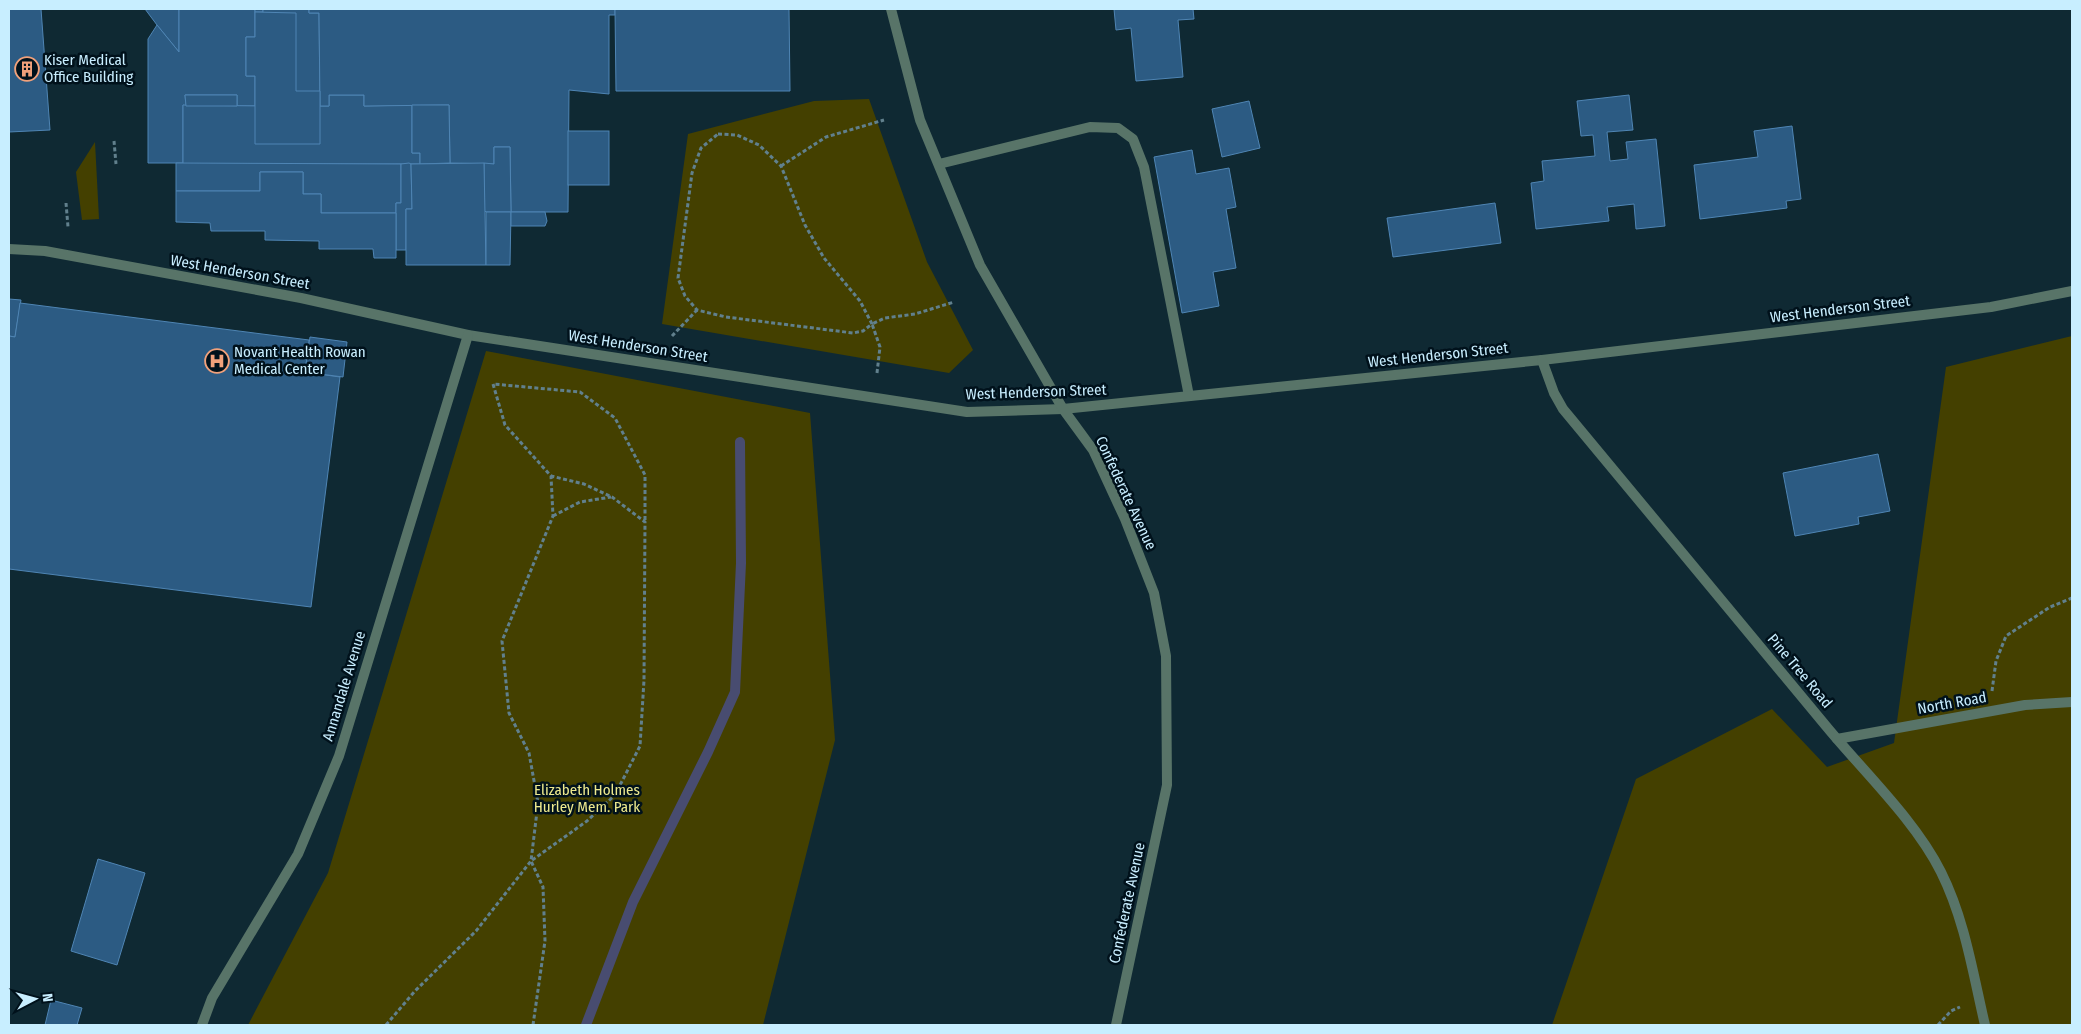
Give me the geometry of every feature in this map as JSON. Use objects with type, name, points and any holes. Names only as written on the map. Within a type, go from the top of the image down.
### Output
[{"type":"street","name":"Confederate Avenue","points":[[891,9],[920,120],[980,265],[1063,409],[1093,450],[1125,519],[1154,593],[1166,656],[1167,785],[1116,1025]]},
{"type":"street","points":[[939,164],[1090,128],[1118,128],[1133,139],[1144,167],[1189,396]]},
{"type":"street","name":"West Henderson Street","points":[[9,249],[45,251],[292,296],[468,335],[967,412],[1063,409],[1542,360],[1991,307],[2072,291]]},
{"type":"street","name":"Annandale Avenue","points":[[202,1025],[212,998],[298,854],[339,756],[468,335]]},
{"type":"street","name":"Pine Tree Road","points":[[1542,360],[1551,386],[1564,408],[1899,812],[1930,852],[1942,872],[1963,928],[1985,1025]]},
{"type":"street","name":"North Road","points":[[1837,739],[2025,705],[2072,702]]},
{"type":"path","points":[[781,166],[826,137],[884,120]]},
{"type":"path","points":[[877,373],[880,347],[872,324],[860,301],[824,258],[805,225],[781,166],[759,145],[737,135],[718,134],[701,148],[692,173],[678,278],[685,296],[697,310],[726,317],[853,333],[863,331],[872,324],[885,318],[915,314],[954,302]]},
{"type":"path","points":[[114,141],[116,164]]},
{"type":"path","points":[[66,203],[68,228]]},
{"type":"path","points":[[672,336],[697,310]]},
{"type":"path","points":[[386,1025],[414,991],[476,931],[531,860],[587,821],[615,795],[640,746],[644,680],[645,522],[645,475],[615,418],[580,392],[493,384],[505,425],[551,476],[584,484],[612,497],[645,522]]},
{"type":"path","points":[[533,1025],[545,941],[543,887],[531,860],[538,803],[529,753],[509,713],[502,641],[553,516],[551,476]]},
{"type":"path","points":[[553,516],[580,502],[612,497]]},
{"type":"path","points":[[1989,711],[1996,661],[2006,636],[2050,607],[2072,598]]},
{"type":"green space","points":[[869,99],[927,262],[973,350],[949,373],[662,324],[688,134],[814,101]]},
{"type":"green space","points":[[95,142],[99,219],[82,220],[76,172]]},
{"type":"green space","points":[[2072,336],[2072,1025],[1552,1025],[1636,779],[1772,709],[1827,767],[1894,743],[1946,367]]},
{"type":"green space","name":"Elizabeth Holmes Hurley Mem. Park","points":[[486,351],[810,413],[835,740],[763,1025],[248,1025],[328,873]]},
{"type":"building","name":"Kiser Medical Office Building","points":[[9,9],[41,9],[50,130],[9,132]]},
{"type":"building","points":[[145,9],[179,9],[179,52],[157,25]]},
{"type":"building","points":[[179,9],[255,9],[255,37],[246,37],[246,76],[255,76],[255,106],[237,106],[237,95],[185,95],[186,106],[183,105],[183,163],[148,163],[148,39],[157,25],[179,52]]},
{"type":"building","points":[[255,9],[263,9],[263,12],[255,12]]},
{"type":"building","points":[[263,9],[309,9],[309,13],[319,13],[320,106],[329,106],[329,95],[364,95],[364,106],[412,105],[412,153],[420,153],[420,164],[183,164],[183,105],[262,106]]},
{"type":"building","points":[[309,9],[615,9],[615,15],[609,15],[609,94],[569,90],[568,212],[511,212],[510,147],[494,147],[494,164],[450,163],[449,105],[364,106],[364,95],[329,95],[329,106],[320,106],[319,13],[309,13]]},
{"type":"building","points":[[615,9],[789,9],[790,91],[616,91]]},
{"type":"building","points":[[1114,9],[1193,9],[1194,19],[1178,20],[1183,77],[1136,81],[1131,28],[1116,30]]},
{"type":"building","points":[[255,12],[296,13],[296,91],[320,91],[320,144],[255,144],[255,76],[246,76],[246,37],[255,37]]},
{"type":"building","points":[[185,95],[237,95],[237,106],[186,106]]},
{"type":"building","points":[[1629,95],[1633,130],[1607,132],[1610,161],[1628,159],[1626,142],[1656,139],[1665,226],[1636,229],[1634,204],[1607,207],[1609,221],[1536,229],[1531,183],[1544,181],[1542,161],[1595,156],[1593,135],[1581,136],[1577,101]]},
{"type":"building","points":[[1249,101],[1260,148],[1222,157],[1212,109]]},
{"type":"building","points":[[412,105],[449,105],[450,163],[420,164],[420,153],[412,153]]},
{"type":"building","points":[[1792,126],[1801,199],[1786,201],[1787,208],[1700,219],[1694,165],[1758,157],[1754,131]]},
{"type":"building","points":[[568,131],[609,131],[609,185],[568,185]]},
{"type":"building","points":[[494,147],[510,147],[511,212],[486,212],[484,210],[484,163],[494,164]]},
{"type":"building","points":[[1192,150],[1196,174],[1229,168],[1236,207],[1226,209],[1236,268],[1213,272],[1219,306],[1182,313],[1154,157]]},
{"type":"building","points":[[176,163],[401,164],[401,203],[396,203],[396,213],[321,213],[321,194],[303,194],[303,172],[260,172],[260,191],[176,191]]},
{"type":"building","points":[[484,163],[486,265],[406,265],[406,209],[412,209],[411,164]]},
{"type":"building","points":[[401,164],[411,164],[412,209],[406,209],[406,250],[396,250],[396,203],[401,203]]},
{"type":"building","points":[[260,172],[303,172],[303,194],[321,194],[321,213],[396,213],[396,258],[374,258],[373,249],[319,249],[319,241],[265,240],[265,231],[211,231],[210,223],[176,222],[176,191],[260,191]]},
{"type":"building","points":[[1495,203],[1501,243],[1393,257],[1387,218]]},
{"type":"building","points":[[486,212],[511,212],[510,265],[486,265]]},
{"type":"building","points":[[511,212],[545,212],[547,221],[545,226],[511,226]]},
{"type":"building","points":[[9,299],[21,300],[15,337],[9,336]]},
{"type":"building","points":[[20,303],[309,340],[305,372],[340,377],[311,607],[9,569],[9,336],[15,337]]},
{"type":"building","points":[[310,337],[347,342],[343,377],[305,372]]},
{"type":"building","points":[[1878,454],[1890,511],[1858,517],[1859,524],[1795,536],[1783,473]]},
{"type":"building","points":[[98,859],[145,873],[117,965],[71,951]]},
{"type":"building","points":[[51,1000],[82,1008],[77,1025],[45,1025]]},
{"type":"waterway","points":[[586,1025],[633,902],[708,752],[735,692],[741,563],[740,442]]},
{"type":"place","name":"Kiser Medical Office Building","points":[[27,69]]},
{"type":"place","name":"Novant Health Rowan Medical Center","points":[[217,361]]}]
